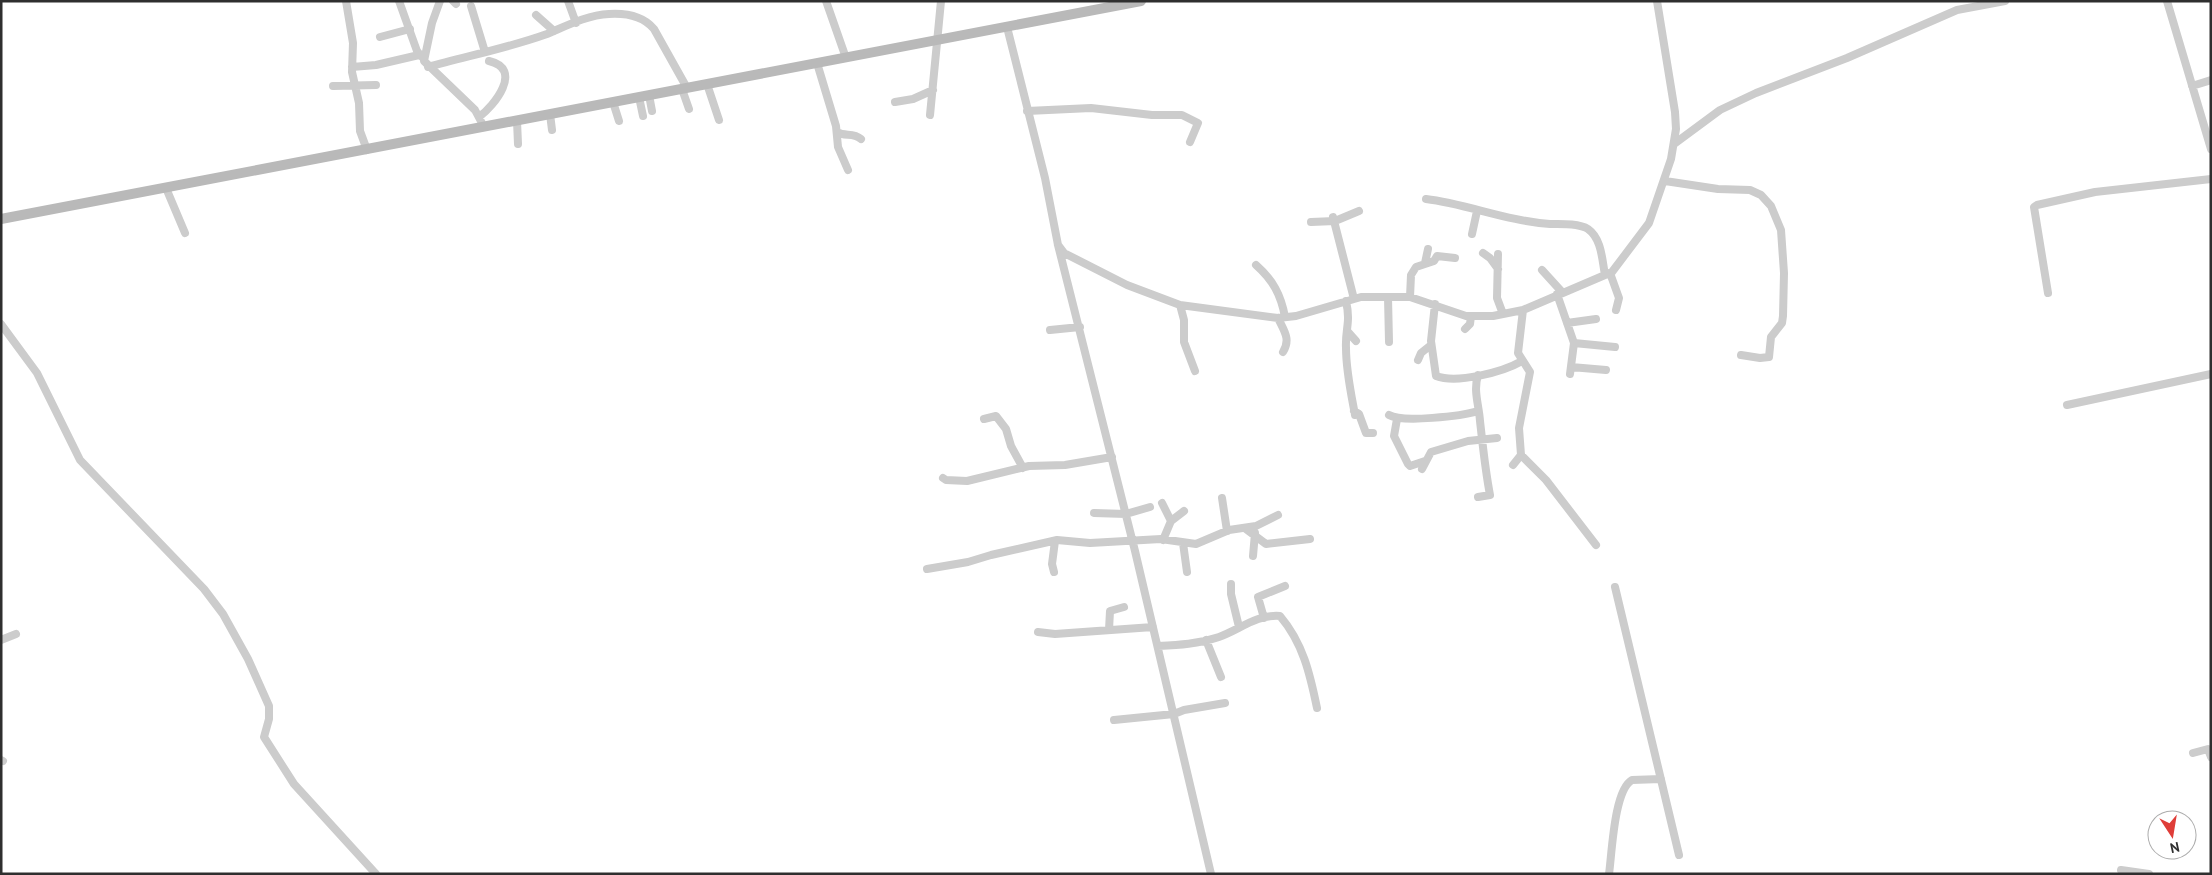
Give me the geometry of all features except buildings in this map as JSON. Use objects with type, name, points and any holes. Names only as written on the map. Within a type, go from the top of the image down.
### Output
[{"type":"street","points":[[346,1],[353,43],[352,67],[359,103],[360,132],[367,150]]},
{"type":"street","points":[[399,1],[421,56],[428,67],[475,110],[484,127]]},
{"type":"street","points":[[421,56],[440,1]]},
{"type":"street","points":[[568,1],[576,23]]},
{"type":"street","points":[[826,1],[846,58]]},
{"type":"street","points":[[930,115],[939,40],[941,1]]},
{"type":"street","points":[[1,219],[1141,1]]},
{"type":"street","points":[[1058,246],[1064,253],[1127,285],[1180,305],[1281,317],[1354,299],[1410,297],[1472,316],[1503,314],[1523,310],[1607,274],[1649,222],[1665,181],[1674,144],[1675,112],[1657,1]]},
{"type":"street","points":[[1674,144],[1720,110],[1756,93],[1847,58],[1957,10],[2005,1]]},
{"type":"street","points":[[2167,1],[2211,149]]},
{"type":"street","points":[[471,6],[485,52]]},
{"type":"street","points":[[428,67],[485,52],[608,14],[644,18],[654,29],[685,89],[689,110]]},
{"type":"street","points":[[536,15],[554,30]]},
{"type":"street","points":[[1007,27],[1045,178],[1058,246],[1080,327],[1158,646],[1211,874]]},
{"type":"street","points":[[380,37],[410,30]]},
{"type":"street","points":[[352,67],[376,65],[421,56]]},
{"type":"street","points":[[479,117],[488,110],[506,85],[506,78],[500,68],[489,62]]},
{"type":"street","points":[[817,63],[837,132],[838,147],[848,170]]},
{"type":"street","points":[[2192,86],[2211,80]]},
{"type":"street","points":[[707,84],[719,120]]},
{"type":"street","points":[[333,86],[376,85]]},
{"type":"street","points":[[895,102],[913,99],[933,90]]},
{"type":"street","points":[[644,96],[652,111]]},
{"type":"street","points":[[643,116],[644,96]]},
{"type":"street","points":[[613,102],[619,122]]},
{"type":"street","points":[[1027,111],[1091,108],[1152,115],[1182,116],[1198,123],[1190,142]]},
{"type":"street","points":[[550,114],[552,130]]},
{"type":"street","points":[[517,121],[518,144]]},
{"type":"street","points":[[837,132],[856,135],[861,139]]},
{"type":"street","points":[[2048,293],[2034,207],[2095,192],[2211,179]]},
{"type":"street","points":[[1665,181],[1718,189],[1750,190],[1766,198],[1781,226],[1784,273],[1783,319],[1771,337],[1769,356],[1760,358],[1740,355]]},
{"type":"street","points":[[166,188],[185,233]]},
{"type":"street","points":[[1426,199],[1447,201],[1477,211],[1488,211],[1538,223],[1588,229],[1599,245],[1607,274],[1619,298],[1616,310]]},
{"type":"street","points":[[1312,222],[1334,219],[1359,211]]},
{"type":"street","points":[[1472,234],[1477,211]]},
{"type":"street","points":[[1334,219],[1354,299]]},
{"type":"street","points":[[1425,263],[1428,249]]},
{"type":"street","points":[[1483,253],[1490,258],[1498,270]]},
{"type":"street","points":[[1498,254],[1497,298],[1503,314]]},
{"type":"street","points":[[1410,297],[1412,270],[1425,263],[1434,261],[1437,256],[1455,258]]},
{"type":"street","points":[[1256,265],[1274,284],[1282,301],[1281,317],[1288,344],[1283,352]]},
{"type":"street","points":[[1542,270],[1559,293],[1566,322],[1574,343],[1571,371],[1606,370]]},
{"type":"street","points":[[1388,297],[1389,342]]},
{"type":"street","points":[[1346,301],[1349,318],[1347,370],[1354,413],[1359,414],[1366,433],[1373,433]]},
{"type":"street","points":[[1435,304],[1431,345],[1436,376],[1466,377],[1478,375],[1509,368],[1522,361]]},
{"type":"street","points":[[1180,305],[1184,320],[1184,342],[1195,371]]},
{"type":"street","points":[[1523,310],[1518,348],[1522,361],[1530,372],[1519,428],[1521,455],[1546,480],[1596,545]]},
{"type":"street","points":[[1465,329],[1470,324],[1472,316]]},
{"type":"street","points":[[1566,322],[1596,319]]},
{"type":"street","points":[[1,324],[37,373],[80,460],[204,589],[223,614],[269,706],[269,718],[264,737],[294,784],[376,874]]},
{"type":"street","points":[[1050,330],[1080,327]]},
{"type":"street","points":[[1348,332],[1356,341]]},
{"type":"street","points":[[1574,343],[1615,347]]},
{"type":"street","points":[[1418,360],[1421,353],[1431,345]]},
{"type":"street","points":[[2067,405],[2211,374]]},
{"type":"street","points":[[1478,375],[1476,402],[1490,495],[1478,497]]},
{"type":"street","points":[[1389,415],[1397,419],[1449,416],[1478,411]]},
{"type":"street","points":[[984,418],[996,416],[1001,419],[1011,446],[1023,468]]},
{"type":"street","points":[[1397,419],[1394,436],[1408,464],[1410,466],[1425,461]]},
{"type":"street","points":[[1422,469],[1431,452],[1497,438]]},
{"type":"street","points":[[1513,465],[1521,455]]},
{"type":"street","points":[[943,478],[966,481],[1023,468],[1112,457]]},
{"type":"street","points":[[1222,498],[1227,531]]},
{"type":"street","points":[[1162,503],[1172,521]]},
{"type":"street","points":[[1094,513],[1126,514],[1150,507]]},
{"type":"street","points":[[1163,540],[1172,521],[1184,511]]},
{"type":"street","points":[[927,569],[968,562],[1054,541],[1090,543],[1163,540],[1196,544],[1227,531],[1256,526],[1278,516]]},
{"type":"street","points":[[1253,556],[1256,526]]},
{"type":"street","points":[[1246,528],[1262,543],[1271,544],[1310,539]]},
{"type":"street","points":[[1054,541],[1052,564],[1054,572]]},
{"type":"street","points":[[1183,543],[1187,572]]},
{"type":"street","points":[[1231,584],[1231,594],[1239,627]]},
{"type":"street","points":[[1264,618],[1258,596],[1285,586]]},
{"type":"street","points":[[1615,587],[1679,855]]},
{"type":"street","points":[[1109,630],[1110,611],[1124,607]]},
{"type":"street","points":[[1158,646],[1186,646],[1264,618],[1280,616],[1296,638],[1307,662],[1317,708]]},
{"type":"street","points":[[1038,632],[1055,634],[1153,627]]},
{"type":"street","points":[[1,640],[16,634]]},
{"type":"street","points":[[1206,640],[1221,677]]},
{"type":"street","points":[[1114,720],[1174,714],[1184,710],[1225,703]]},
{"type":"street","points":[[2193,753],[2208,749],[2211,757]]},
{"type":"street","points":[[1609,874],[1623,789],[1632,780],[1661,779]]},
{"type":"street","points":[[2121,870],[2149,874]]}]
